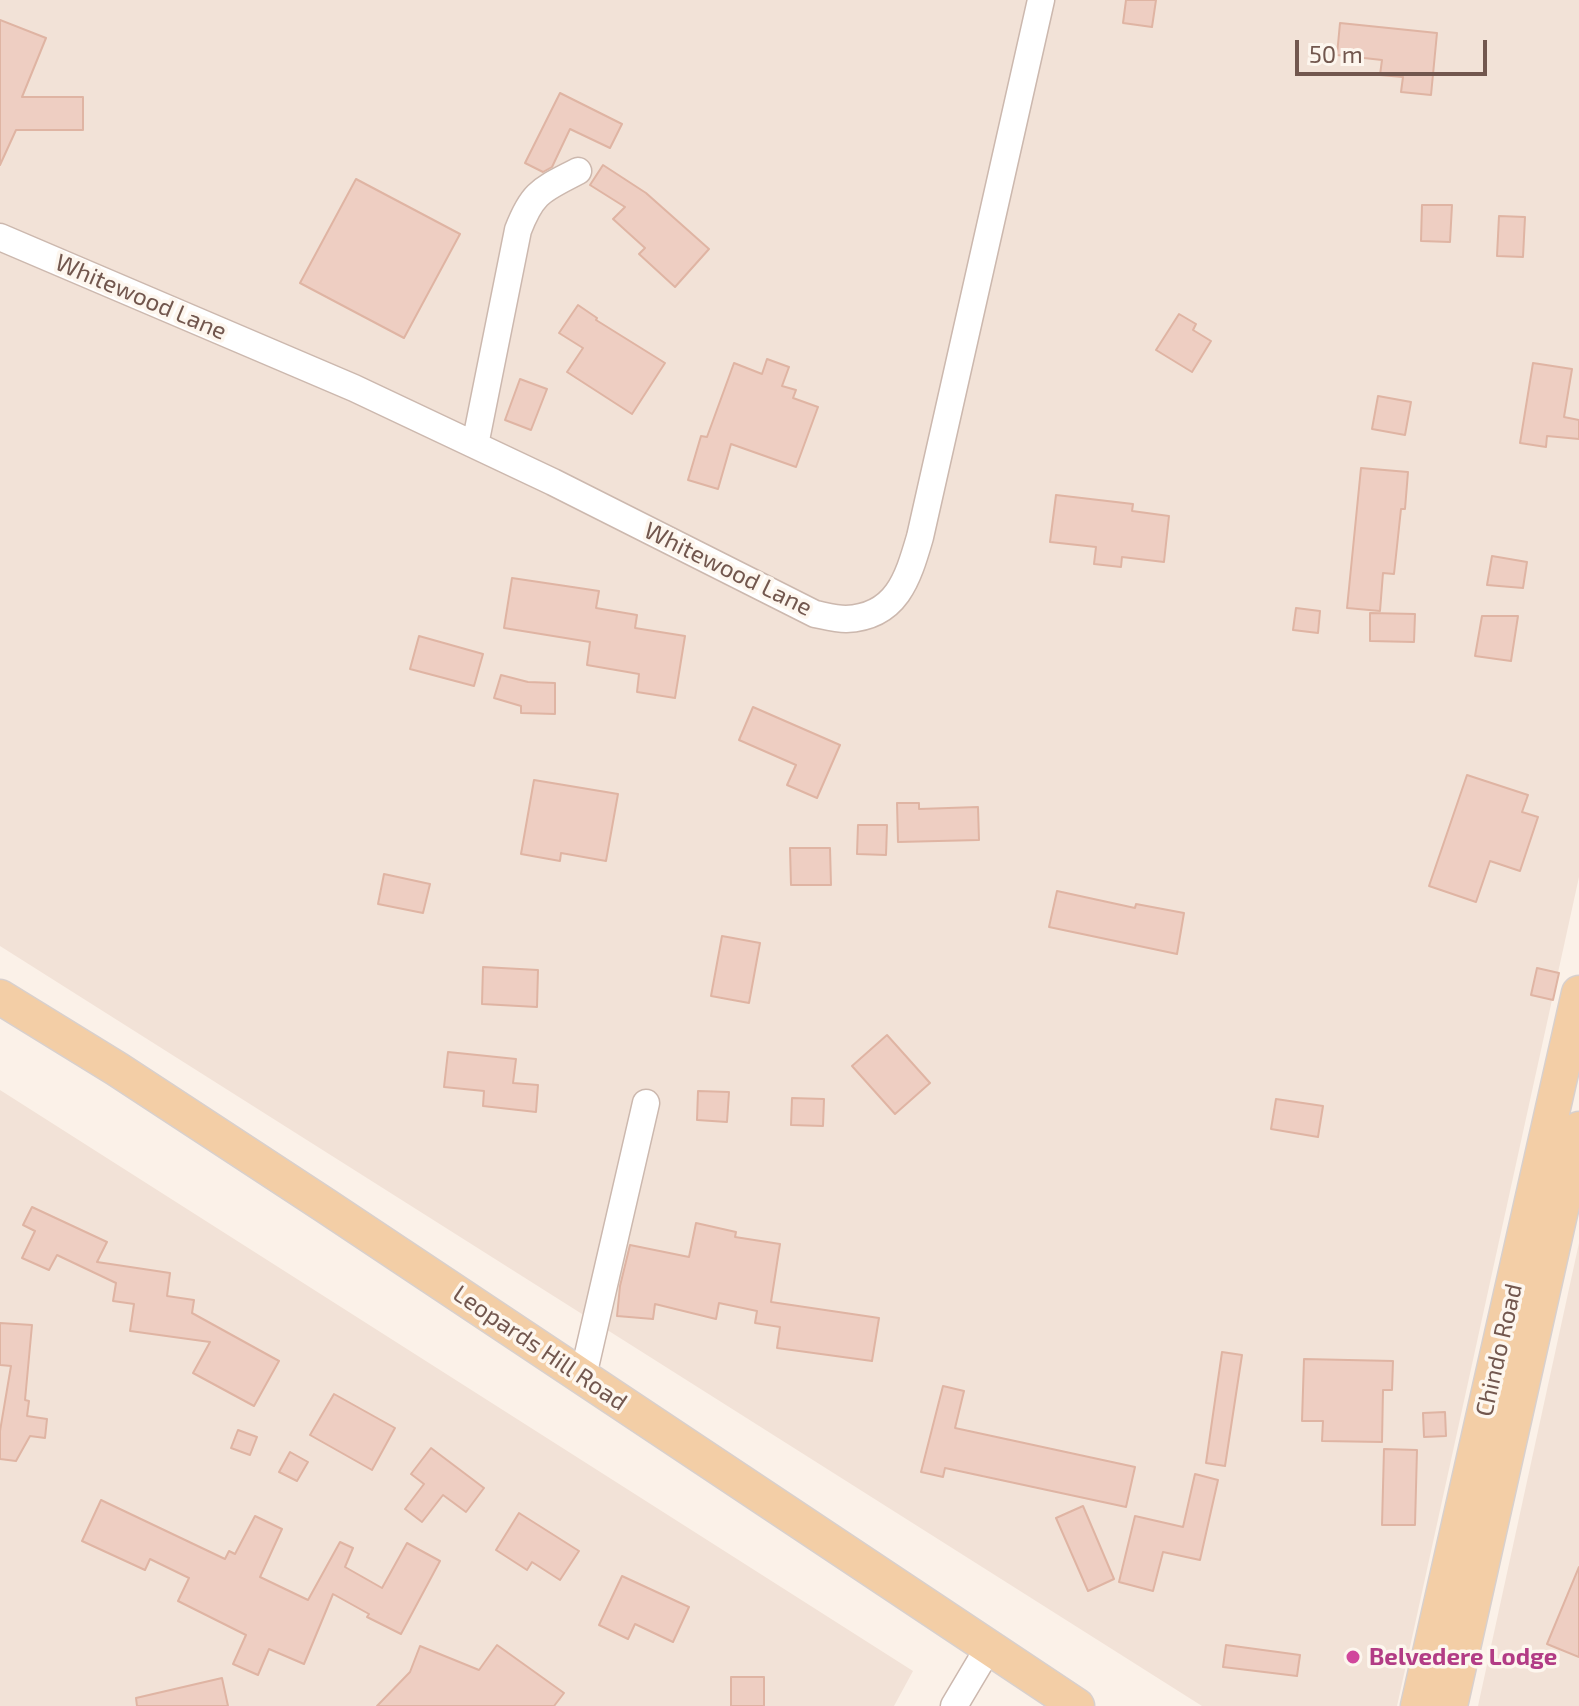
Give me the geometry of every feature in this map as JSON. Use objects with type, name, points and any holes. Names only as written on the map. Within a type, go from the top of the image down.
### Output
[{"type":"main road","name":"Chindo Road","points":[[1418,1706],[1579,993]]},
{"type":"main road","name":"Leopards Hill Road","points":[[0,997],[117,1069],[1077,1706]]},
{"type":"main road","name":"Chindo Road","points":[[1450,1706],[1579,1129]]},
{"type":"street","name":"Whitewood Lane","points":[[0,237],[354,388],[553,482],[815,614],[845,619],[872,615],[895,598],[909,577],[920,537],[1041,0]]},
{"type":"street","points":[[475,445],[518,230],[527,207],[542,190],[578,171]]},
{"type":"street","points":[[583,1376],[646,1103]]},
{"type":"street","points":[[954,1706],[989,1647]]},
{"type":"shaded area","points":[[0,0],[1579,0],[1579,877],[1397,1706],[1202,1706],[0,946]]},
{"type":"shaded area","points":[[0,1090],[913,1671],[894,1706],[0,1706]]},
{"type":"shaded area","points":[[1579,1243],[1579,1706],[1478,1706]]},
{"type":"building","points":[[1126,0],[1156,0],[1152,27],[1123,23]]},
{"type":"building","points":[[0,20],[46,38],[22,97],[83,97],[83,130],[16,130],[0,165]]},
{"type":"building","points":[[1340,23],[1437,33],[1431,95],[1401,92],[1403,77],[1380,75],[1382,60],[1337,55]]},
{"type":"building","points":[[560,93],[622,124],[610,148],[570,129],[552,167],[543,172],[525,163]]},
{"type":"building","points":[[603,165],[646,193],[709,249],[675,287],[639,254],[645,248],[613,219],[625,207],[590,185]]},
{"type":"building","points":[[356,179],[460,234],[404,338],[300,283]]},
{"type":"building","points":[[1422,205],[1452,205],[1450,242],[1421,241]]},
{"type":"building","points":[[1499,216],[1525,217],[1523,257],[1497,256]]},
{"type":"building","points":[[578,305],[596,320],[665,363],[632,414],[567,372],[583,348],[559,333]]},
{"type":"building","points":[[1179,314],[1196,324],[1193,330],[1211,341],[1192,372],[1156,350]]},
{"type":"building","points":[[767,359],[789,367],[782,386],[796,390],[793,398],[818,407],[796,467],[731,444],[718,489],[688,480],[701,436],[707,437],[734,363],[762,374]]},
{"type":"building","points":[[1533,363],[1572,369],[1564,417],[1579,420],[1579,439],[1547,436],[1546,447],[1520,443]]},
{"type":"building","points":[[520,379],[547,389],[531,430],[505,420]]},
{"type":"building","points":[[1378,396],[1411,402],[1405,435],[1372,429]]},
{"type":"building","points":[[1361,468],[1408,472],[1394,574],[1383,573],[1380,611],[1347,608]]},
{"type":"building","points":[[1056,495],[1133,504],[1132,511],[1169,516],[1164,562],[1122,557],[1121,567],[1094,564],[1096,547],[1050,542]]},
{"type":"building","points":[[1492,556],[1527,562],[1523,588],[1487,585]]},
{"type":"building","points":[[512,578],[599,591],[596,608],[637,615],[635,628],[685,636],[675,698],[637,692],[639,674],[587,665],[590,642],[504,628]]},
{"type":"building","points":[[1296,608],[1320,611],[1318,633],[1293,630]]},
{"type":"building","points":[[1370,613],[1415,614],[1414,642],[1370,641]]},
{"type":"building","points":[[1482,616],[1518,616],[1511,661],[1475,656]]},
{"type":"building","points":[[419,636],[483,654],[474,686],[410,669]]},
{"type":"building","points":[[501,675],[528,682],[555,683],[555,714],[521,713],[521,706],[494,698]]},
{"type":"building","points":[[753,707],[840,745],[817,798],[787,785],[796,765],[739,740]]},
{"type":"building","points":[[1467,775],[1528,795],[1522,812],[1538,817],[1520,871],[1490,861],[1476,902],[1429,886]]},
{"type":"building","points":[[534,780],[618,794],[606,861],[561,853],[560,861],[521,854]]},
{"type":"building","points":[[897,803],[919,803],[919,809],[978,807],[979,840],[898,842]]},
{"type":"building","points":[[858,825],[887,825],[886,855],[857,854]]},
{"type":"building","points":[[790,848],[830,848],[831,885],[791,885]]},
{"type":"building","points":[[384,874],[430,884],[423,913],[378,904]]},
{"type":"building","points":[[1057,891],[1135,908],[1136,904],[1184,913],[1177,954],[1049,927]]},
{"type":"building","points":[[722,936],[760,943],[749,1003],[711,996]]},
{"type":"building","points":[[483,967],[538,970],[537,1007],[482,1004]]},
{"type":"building","points":[[1537,968],[1559,973],[1553,1000],[1531,995]]},
{"type":"building","points":[[887,1035],[930,1083],[895,1114],[852,1066]]},
{"type":"building","points":[[448,1052],[516,1059],[513,1083],[538,1085],[536,1112],[483,1106],[484,1091],[444,1087]]},
{"type":"building","points":[[698,1091],[729,1092],[727,1122],[697,1120]]},
{"type":"building","points":[[792,1098],[824,1099],[823,1126],[791,1125]]},
{"type":"building","points":[[1276,1099],[1323,1106],[1318,1137],[1271,1129]]},
{"type":"building","points":[[32,1207],[107,1242],[97,1262],[170,1273],[167,1296],[194,1300],[192,1313],[279,1361],[254,1406],[193,1373],[210,1342],[130,1331],[134,1304],[113,1301],[116,1283],[57,1255],[49,1270],[22,1258],[35,1231],[23,1225]]},
{"type":"building","points":[[696,1223],[736,1232],[735,1237],[780,1244],[771,1302],[879,1318],[872,1361],[777,1348],[780,1327],[755,1323],[757,1311],[719,1303],[716,1319],[655,1304],[653,1319],[617,1316],[620,1286],[630,1245],[689,1257]]},
{"type":"building","points":[[0,1323],[32,1325],[25,1400],[29,1401],[27,1416],[47,1419],[45,1438],[30,1436],[16,1461],[0,1459],[0,1431],[11,1366],[0,1365]]},
{"type":"building","points":[[1222,1352],[1242,1355],[1225,1466],[1206,1463]]},
{"type":"building","points":[[1304,1359],[1393,1361],[1392,1390],[1383,1390],[1382,1442],[1322,1441],[1323,1421],[1302,1421]]},
{"type":"building","points":[[943,1386],[964,1391],[955,1428],[1135,1467],[1126,1507],[945,1468],[943,1477],[921,1472]]},
{"type":"building","points":[[334,1394],[395,1428],[372,1470],[310,1435]]},
{"type":"building","points":[[1445,1412],[1446,1436],[1424,1437],[1423,1413]]},
{"type":"building","points":[[238,1430],[257,1437],[250,1455],[231,1448]]},
{"type":"building","points":[[431,1448],[484,1488],[466,1512],[443,1495],[422,1522],[405,1509],[424,1484],[411,1474]]},
{"type":"building","points":[[1384,1449],[1417,1450],[1415,1525],[1382,1525]]},
{"type":"building","points":[[290,1452],[308,1462],[297,1481],[279,1472]]},
{"type":"building","points":[[1195,1474],[1218,1480],[1200,1560],[1163,1552],[1153,1591],[1119,1582],[1135,1516],[1183,1527]]},
{"type":"building","points":[[101,1500],[225,1559],[229,1551],[235,1554],[255,1516],[282,1529],[260,1577],[308,1600],[340,1542],[353,1548],[345,1567],[382,1588],[407,1543],[440,1561],[401,1634],[367,1617],[369,1614],[333,1594],[304,1664],[269,1649],[258,1675],[233,1664],[246,1635],[178,1601],[189,1578],[150,1559],[145,1570],[82,1541]]},
{"type":"building","points":[[1083,1506],[1114,1579],[1088,1591],[1056,1518]]},
{"type":"building","points":[[519,1513],[579,1551],[560,1580],[532,1562],[527,1570],[496,1550]]},
{"type":"building","points":[[1579,1567],[1579,1657],[1547,1644]]},
{"type":"building","points":[[622,1576],[689,1607],[673,1642],[635,1624],[628,1639],[599,1625]]},
{"type":"building","points":[[497,1645],[564,1693],[554,1706],[377,1706],[410,1672],[420,1646],[479,1670]]},
{"type":"building","points":[[1226,1645],[1300,1655],[1297,1676],[1223,1667]]},
{"type":"building","points":[[731,1677],[764,1677],[764,1706],[731,1706]]},
{"type":"building","points":[[222,1678],[228,1706],[137,1706],[136,1698]]},
{"type":"place","name":"Belvedere Lodge","points":[[1353,1657]]}]
